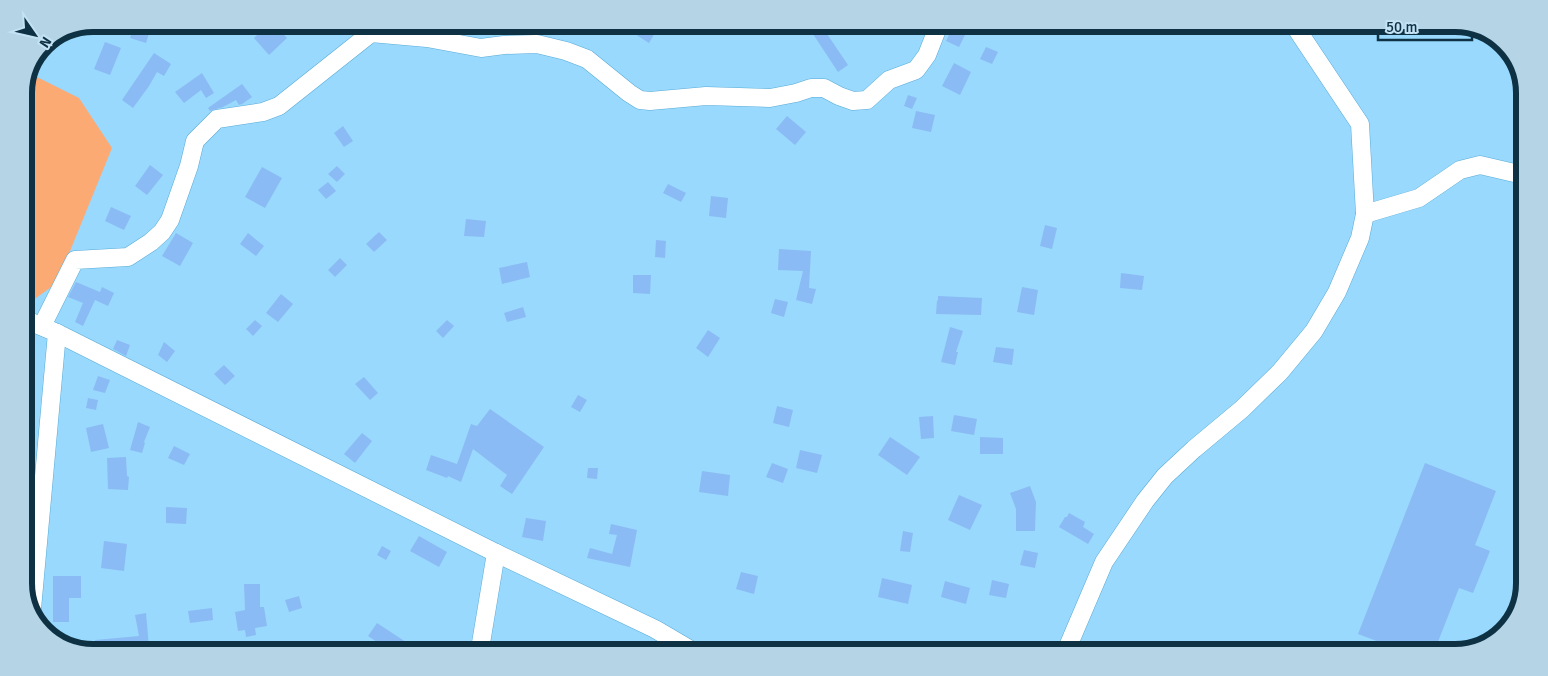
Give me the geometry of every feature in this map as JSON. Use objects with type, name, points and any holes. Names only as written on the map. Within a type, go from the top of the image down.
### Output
[{"type":"street","points":[[33,588],[49,330],[75,260],[128,256],[151,242],[162,232],[170,220],[189,166],[195,141],[217,119],[263,112],[279,106],[371,33],[427,38],[481,48],[537,44],[566,50],[587,59],[640,100],[650,101],[706,96],[770,98],[811,88],[824,88],[853,101],[867,100],[889,80],[916,70],[927,55],[936,32]]},
{"type":"street","points":[[1069,644],[1104,562],[1145,501],[1165,476],[1242,409],[1280,372],[1314,331],[1337,292],[1360,238],[1365,214],[1360,124],[1299,32]]},
{"type":"street","points":[[1365,214],[1398,206],[1419,198],[1460,170],[1480,165],[1515,173]]},
{"type":"street","points":[[33,323],[496,553],[655,629],[680,644]]},
{"type":"street","points":[[481,644],[496,553]]},
{"type":"shaded area","points":[[36,76],[79,98],[112,148],[57,283],[33,300],[33,90]]},
{"type":"building","points":[[132,32],[149,32],[146,43],[130,38]]},
{"type":"building","points":[[260,32],[281,32],[287,38],[269,55],[254,38]]},
{"type":"building","points":[[633,32],[655,33],[649,43]]},
{"type":"building","points":[[826,32],[848,65],[838,72],[813,34]]},
{"type":"building","points":[[950,32],[966,32],[959,47],[946,41]]},
{"type":"building","points":[[105,42],[121,48],[110,75],[94,69]]},
{"type":"building","points":[[986,47],[998,52],[992,64],[980,59]]},
{"type":"building","points":[[154,53],[171,64],[164,76],[157,72],[133,108],[122,100]]},
{"type":"building","points":[[954,63],[971,72],[960,95],[942,86]]},
{"type":"building","points":[[202,73],[214,93],[206,98],[201,90],[184,103],[175,92]]},
{"type":"building","points":[[242,84],[252,97],[239,105],[236,100],[210,111],[208,108]]},
{"type":"building","points":[[908,95],[917,98],[912,109],[904,106]]},
{"type":"building","points":[[916,111],[935,115],[931,132],[912,128]]},
{"type":"building","points":[[787,116],[806,132],[795,145],[776,129]]},
{"type":"building","points":[[343,126],[353,141],[344,147],[334,133]]},
{"type":"building","points":[[150,165],[163,175],[147,195],[135,186]]},
{"type":"building","points":[[337,166],[345,174],[337,182],[328,174]]},
{"type":"building","points":[[262,167],[282,178],[265,208],[245,197]]},
{"type":"building","points":[[328,182],[336,191],[326,199],[318,190]]},
{"type":"building","points":[[668,184],[686,193],[681,202],[663,193]]},
{"type":"building","points":[[711,196],[728,198],[726,218],[709,216]]},
{"type":"building","points":[[111,207],[131,216],[124,230],[105,221]]},
{"type":"building","points":[[466,219],[486,221],[484,237],[464,236]]},
{"type":"building","points":[[1045,225],[1057,228],[1052,249],[1040,246]]},
{"type":"building","points":[[379,232],[387,240],[374,252],[366,244]]},
{"type":"building","points":[[176,233],[193,243],[180,266],[162,256]]},
{"type":"building","points":[[248,233],[264,246],[256,256],[240,244]]},
{"type":"building","points":[[656,240],[666,241],[665,258],[655,257]]},
{"type":"building","points":[[779,249],[811,251],[809,288],[816,289],[812,304],[796,300],[803,271],[778,270]]},
{"type":"building","points":[[340,258],[347,265],[335,277],[328,270]]},
{"type":"building","points":[[527,262],[530,277],[502,284],[499,268]]},
{"type":"building","points":[[1121,273],[1144,276],[1142,290],[1120,288]]},
{"type":"building","points":[[633,275],[651,275],[650,294],[633,293]]},
{"type":"building","points":[[76,282],[100,292],[102,287],[114,293],[108,306],[95,300],[83,326],[75,322],[83,303],[68,297]]},
{"type":"building","points":[[1022,287],[1038,290],[1034,315],[1017,312]]},
{"type":"building","points":[[281,294],[293,304],[278,322],[266,313]]},
{"type":"building","points":[[938,296],[982,298],[981,315],[936,314]]},
{"type":"building","points":[[775,299],[788,302],[784,317],[771,313]]},
{"type":"building","points":[[523,307],[526,317],[507,322],[504,313]]},
{"type":"building","points":[[255,320],[262,326],[253,336],[246,329]]},
{"type":"building","points":[[447,320],[454,326],[443,338],[436,331]]},
{"type":"building","points":[[950,327],[963,331],[956,352],[958,352],[955,365],[941,362]]},
{"type":"building","points":[[708,330],[720,338],[708,357],[696,348]]},
{"type":"building","points":[[117,340],[130,345],[126,356],[113,349]]},
{"type":"building","points":[[164,342],[175,351],[167,362],[158,355]]},
{"type":"building","points":[[996,347],[1014,349],[1012,365],[993,362]]},
{"type":"building","points":[[224,365],[235,376],[225,385],[214,374]]},
{"type":"building","points":[[98,376],[110,380],[105,393],[93,390]]},
{"type":"building","points":[[364,377],[378,393],[370,400],[355,384]]},
{"type":"building","points":[[578,395],[587,400],[580,412],[571,407]]},
{"type":"building","points":[[88,398],[98,400],[96,410],[86,408]]},
{"type":"building","points":[[777,406],[793,410],[789,427],[773,423]]},
{"type":"building","points":[[490,409],[544,447],[512,494],[500,486],[507,475],[473,449],[461,482],[426,470],[431,455],[457,464],[471,424],[477,426]]},
{"type":"building","points":[[954,415],[977,419],[974,435],[951,431]]},
{"type":"building","points":[[933,416],[934,438],[921,439],[919,417]]},
{"type":"building","points":[[138,422],[150,427],[142,453],[130,450]]},
{"type":"building","points":[[103,424],[109,448],[91,452],[86,428]]},
{"type":"building","points":[[362,433],[372,441],[355,463],[344,454]]},
{"type":"building","points":[[890,437],[920,457],[907,475],[878,455]]},
{"type":"building","points":[[980,437],[1003,438],[1003,454],[980,454]]},
{"type":"building","points":[[174,446],[190,454],[184,465],[168,458]]},
{"type":"building","points":[[800,450],[822,455],[817,473],[796,468]]},
{"type":"building","points":[[126,457],[127,476],[129,477],[128,490],[108,489],[107,458]]},
{"type":"building","points":[[772,463],[788,469],[783,483],[766,477]]},
{"type":"building","points":[[1425,463],[1496,491],[1475,545],[1490,551],[1473,593],[1459,588],[1437,644],[1385,644],[1358,634]]},
{"type":"building","points":[[588,468],[598,468],[597,479],[587,478]]},
{"type":"building","points":[[702,471],[730,475],[728,496],[699,492]]},
{"type":"building","points":[[1030,486],[1036,502],[1035,531],[1016,531],[1016,509],[1010,493]]},
{"type":"building","points":[[959,495],[982,505],[970,530],[948,520]]},
{"type":"building","points":[[166,507],[187,508],[186,524],[166,523]]},
{"type":"building","points":[[1069,513],[1085,522],[1083,527],[1094,534],[1088,544],[1059,527]]},
{"type":"building","points":[[526,518],[546,521],[543,541],[522,537]]},
{"type":"building","points":[[611,524],[637,530],[630,567],[587,558],[590,548],[612,554],[617,535],[609,534]]},
{"type":"building","points":[[903,531],[913,533],[910,552],[900,551]]},
{"type":"building","points":[[419,536],[447,552],[439,567],[410,551]]},
{"type":"building","points":[[104,541],[127,544],[124,571],[101,568]]},
{"type":"building","points":[[382,546],[391,551],[386,560],[377,555]]},
{"type":"building","points":[[1024,550],[1038,553],[1035,568],[1020,565]]},
{"type":"building","points":[[741,572],[758,576],[754,594],[736,589]]},
{"type":"building","points":[[53,576],[81,576],[81,598],[69,598],[69,622],[53,622]]},
{"type":"building","points":[[882,578],[912,585],[908,604],[878,597]]},
{"type":"building","points":[[992,580],[1009,584],[1006,598],[989,595]]},
{"type":"building","points":[[945,581],[970,588],[966,604],[941,597]]},
{"type":"building","points":[[244,584],[260,584],[260,607],[264,607],[267,626],[255,628],[256,635],[246,637],[245,630],[238,631],[235,612],[245,610]]},
{"type":"building","points":[[299,596],[302,608],[289,612],[285,600]]},
{"type":"building","points":[[212,608],[213,620],[190,623],[188,611]]},
{"type":"building","points":[[146,613],[149,644],[96,644],[95,640],[139,636],[135,615]]},
{"type":"building","points":[[377,623],[409,644],[380,644],[368,636]]}]
